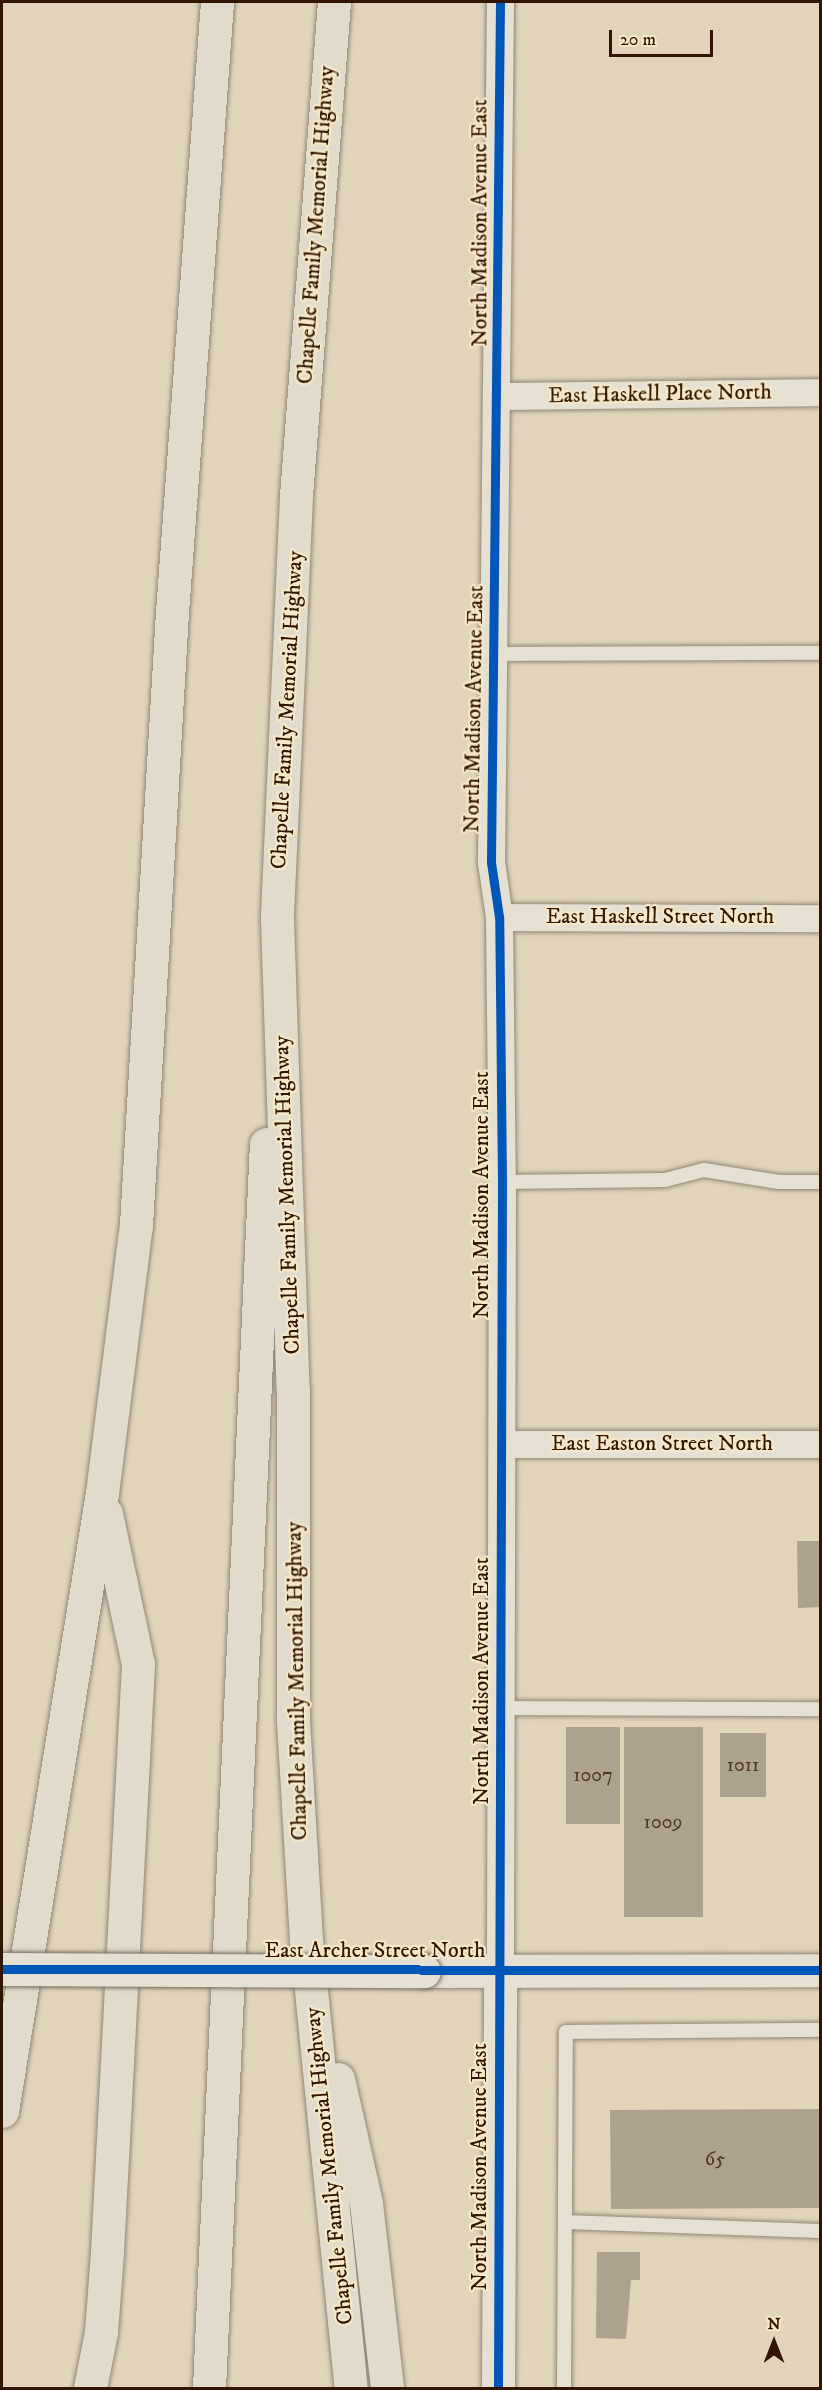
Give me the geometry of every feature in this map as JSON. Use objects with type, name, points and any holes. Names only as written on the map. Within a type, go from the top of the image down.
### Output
[{"type":"highway","points":[[2,2111],[102,1493],[136,1225],[172,612],[217,2]]},
{"type":"highway","name":"Chapelle Family Memorial Highway","points":[[334,2],[296,496],[278,919],[293,1389],[293,1721],[306,1940],[351,2388]]},
{"type":"highway","points":[[209,2388],[278,919]]},
{"type":"highway","points":[[90,2388],[106,2263],[138,1664],[102,1493]]},
{"type":"highway","points":[[306,1940],[366,2203],[387,2388]]},
{"type":"street","name":"North Madison Avenue East","points":[[498,2388],[502,1182],[499,917],[491,862],[499,396],[500,2]]},
{"type":"street","name":"East Haskell Place North","points":[[499,396],[820,392]]},
{"type":"street","name":"East Haskell Street North","points":[[499,917],[820,918]]},
{"type":"street","name":"East Easton Street North","points":[[502,1444],[820,1444]]},
{"type":"street","name":"East Archer Street North","points":[[2,1969],[820,1970]]},
{"type":"lane","points":[[493,654],[820,653]]},
{"type":"lane","points":[[502,1182],[664,1180],[704,1170],[779,1182],[820,1182]]},
{"type":"lane","points":[[501,1708],[820,1709]]},
{"type":"lane","points":[[564,2388],[566,2032],[820,2030]]},
{"type":"lane","points":[[565,2222],[820,2230]]},
{"type":"building","points":[[797,1541],[820,1541],[820,1607],[798,1608]]},
{"type":"building","points":[[566,1727],[620,1727],[620,1824],[566,1824]]},
{"type":"building","points":[[624,1727],[703,1727],[703,1917],[624,1917]]},
{"type":"building","points":[[720,1733],[766,1733],[766,1797],[720,1797]]},
{"type":"building","points":[[820,2109],[820,2208],[611,2209],[610,2110]]},
{"type":"building","points":[[597,2252],[640,2252],[640,2280],[631,2280],[626,2339],[596,2338]]},
{"type":"cycle path","points":[[498,2388],[502,1182],[499,917],[491,862],[500,2]]},
{"type":"cycle path","points":[[2,1969],[820,1970]]}]
